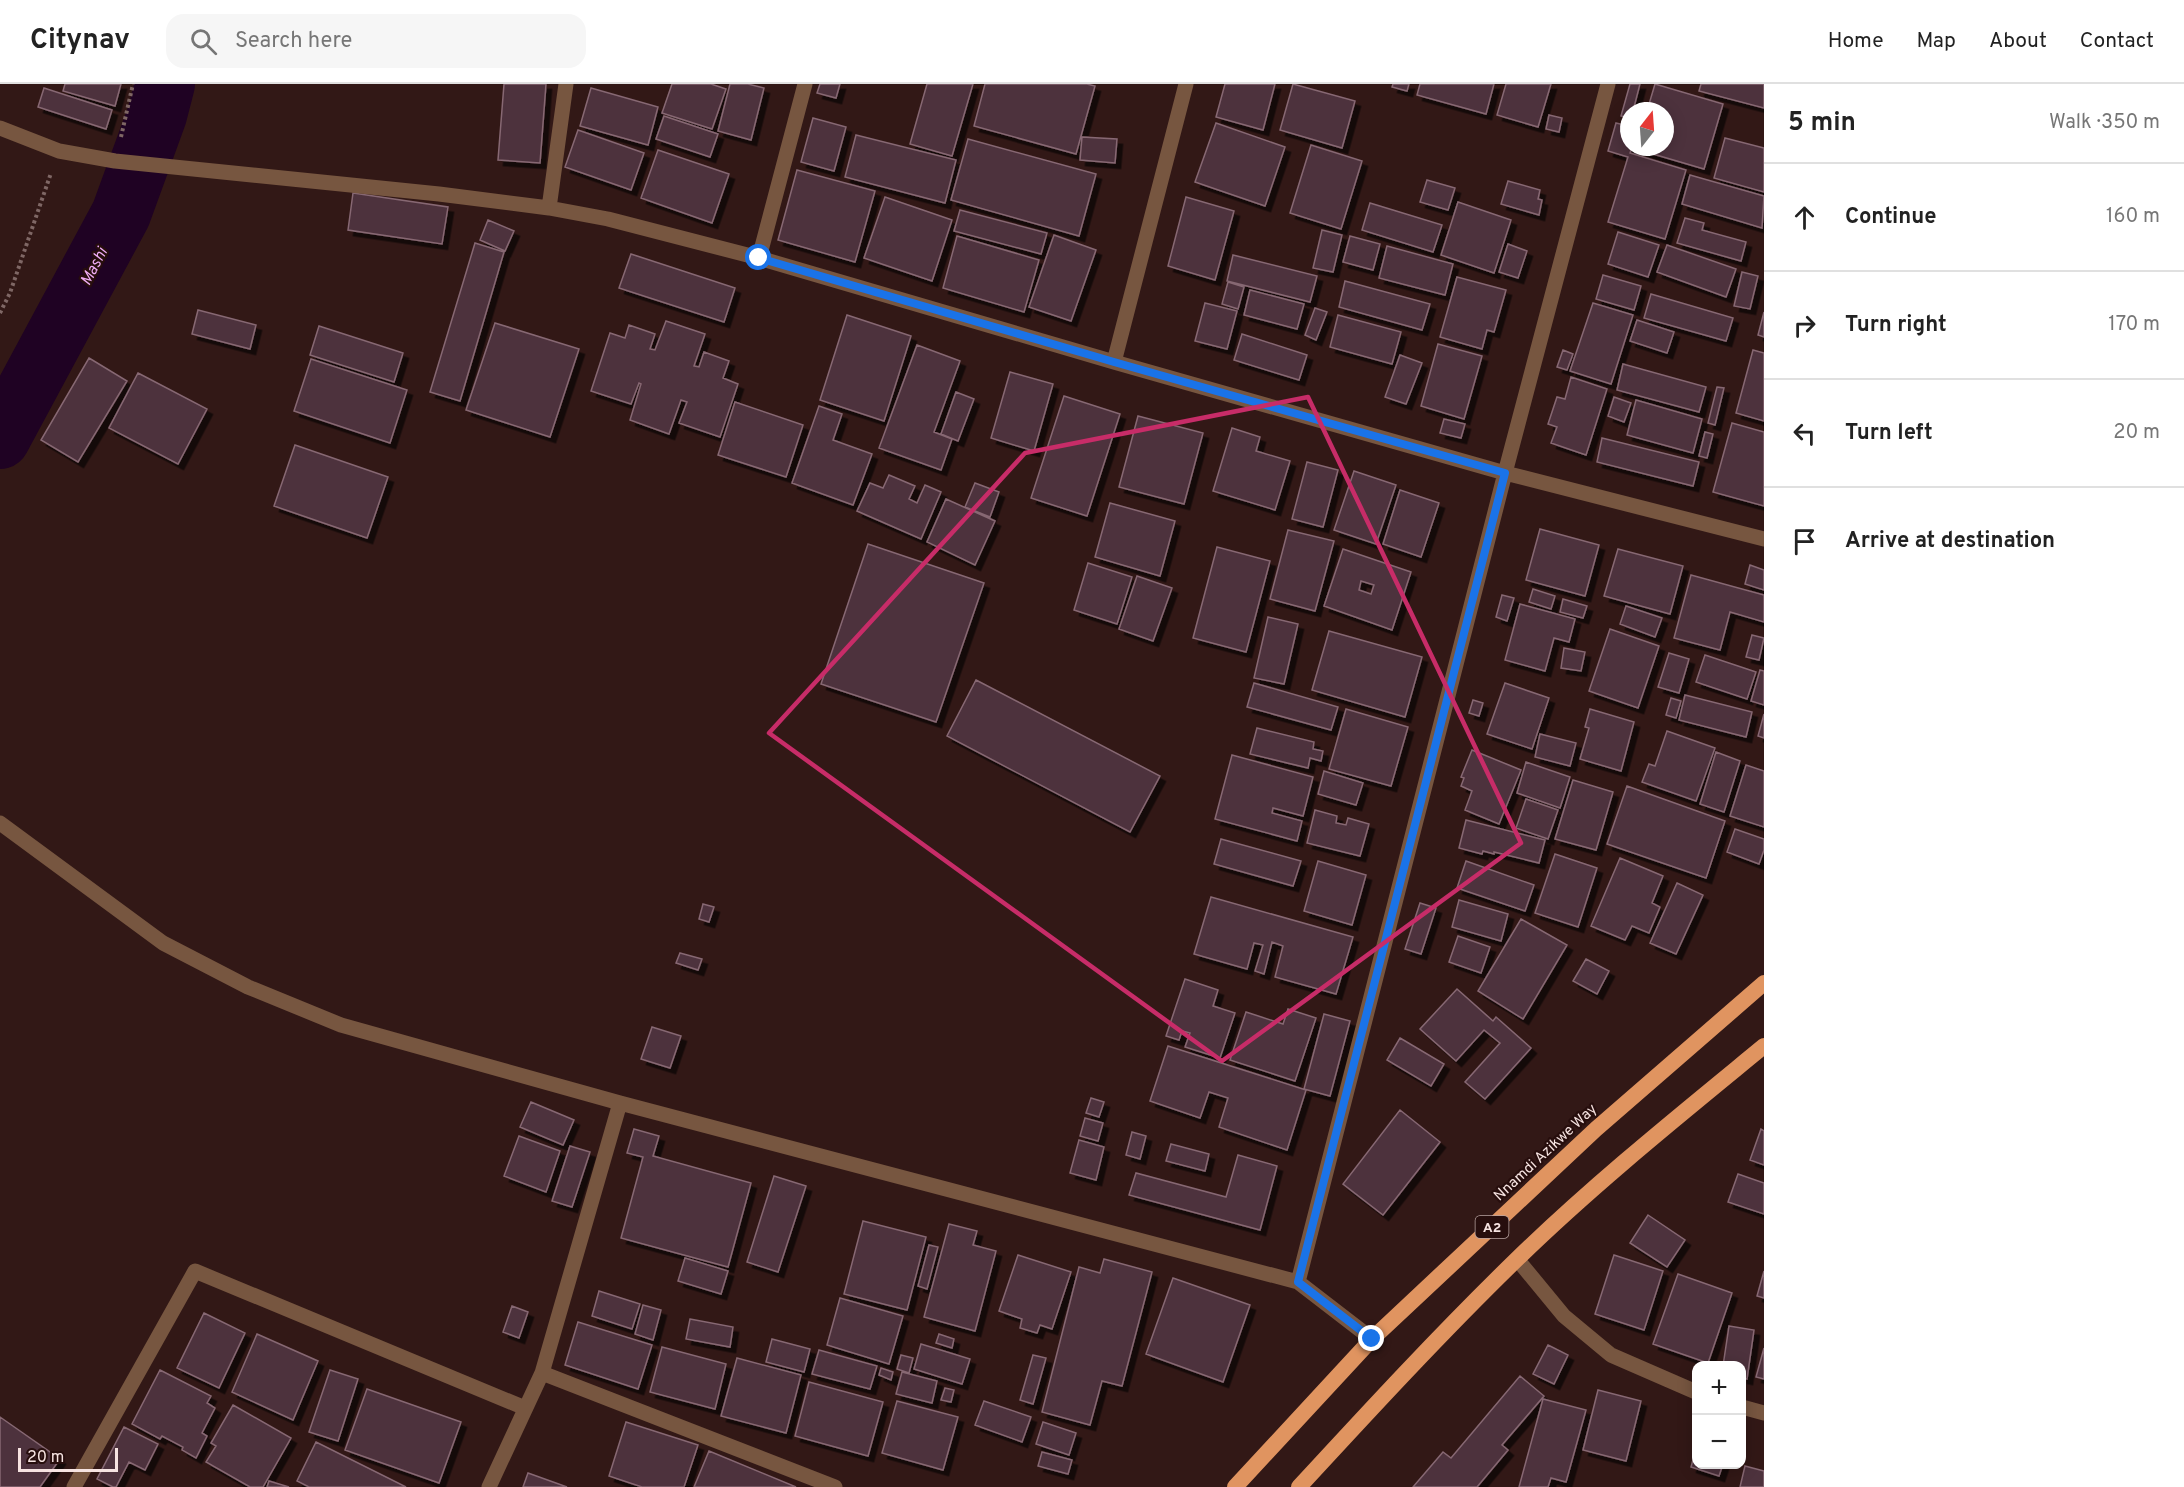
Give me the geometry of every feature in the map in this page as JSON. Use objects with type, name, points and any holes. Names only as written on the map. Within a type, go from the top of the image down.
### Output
[{"type":"highway","name":"Nnamdi Azikwe Way","points":[[1235,1487],[1372,1339],[1596,1129],[1764,983]]},
{"type":"highway","name":"A2","points":[[1299,1487],[1410,1366],[1517,1259],[1643,1145],[1764,1046]]},
{"type":"street","points":[[549,208],[566,84]]},
{"type":"street","points":[[759,258],[804,84]]},
{"type":"street","points":[[1114,362],[1186,84]]},
{"type":"street","points":[[1298,1282],[1505,473],[1608,84]]},
{"type":"street","points":[[0,128],[59,151],[115,161],[439,194],[549,208],[608,219],[759,258],[1505,473],[1764,539]]},
{"type":"street","points":[[0,823],[163,943],[248,987],[341,1025],[620,1103],[1298,1282],[1372,1339]]},
{"type":"street","points":[[489,1487],[542,1373],[620,1103]]},
{"type":"street","points":[[1517,1259],[1564,1316],[1611,1354],[1692,1390]]},
{"type":"street","points":[[74,1487],[195,1271],[525,1408]]},
{"type":"street","points":[[542,1373],[835,1487]]},
{"type":"street","points":[[1746,1408],[1764,1413]]},
{"type":"path","points":[[115,161],[133,84]]},
{"type":"path","points":[[0,314],[10,293],[59,151]]},
{"type":"highlighted area","points":[[1308,397],[1521,843],[1222,1061],[769,733],[1025,453]]},
{"type":"building","points":[[65,84],[121,84],[115,106],[63,91]]},
{"type":"building","points":[[504,84],[546,84],[540,163],[498,160]]},
{"type":"building","points":[[672,84],[711,84],[726,89],[712,129],[662,113]]},
{"type":"building","points":[[730,84],[748,84],[764,88],[751,140],[718,131]]},
{"type":"building","points":[[820,84],[840,84],[836,98],[817,93]]},
{"type":"building","points":[[927,84],[973,84],[952,156],[910,144]]},
{"type":"building","points":[[985,84],[1087,84],[1095,86],[1076,154],[974,126]]},
{"type":"building","points":[[1225,84],[1275,84],[1263,130],[1216,117]]},
{"type":"building","points":[[1293,84],[1355,101],[1342,148],[1280,130]]},
{"type":"building","points":[[1393,84],[1409,84],[1407,91],[1392,87]]},
{"type":"building","points":[[1420,84],[1494,84],[1486,114],[1417,95]]},
{"type":"building","points":[[1506,84],[1551,84],[1538,127],[1497,115]]},
{"type":"building","points":[[1630,84],[1640,84],[1635,102],[1625,102]]},
{"type":"building","points":[[1655,84],[1723,104],[1704,169],[1660,156],[1674,156],[1674,102],[1650,102]]},
{"type":"building","points":[[1701,84],[1764,84],[1764,108],[1699,91]]},
{"type":"building","points":[[44,88],[112,110],[106,129],[38,107]]},
{"type":"building","points":[[591,88],[658,107],[648,145],[580,126]]},
{"type":"building","points":[[1549,115],[1562,118],[1559,132],[1546,129]]},
{"type":"building","points":[[664,116],[718,134],[710,157],[656,139]]},
{"type":"building","points":[[813,118],[846,127],[834,171],[801,162]]},
{"type":"building","points":[[1216,123],[1285,147],[1265,206],[1195,182]]},
{"type":"building","points":[[1616,123],[1620,124],[1620,155],[1608,151]]},
{"type":"building","points":[[578,130],[644,153],[631,190],[565,167]]},
{"type":"building","points":[[856,135],[956,160],[945,203],[845,177]]},
{"type":"building","points":[[1082,137],[1117,139],[1115,163],[1080,160]]},
{"type":"building","points":[[1725,138],[1764,148],[1764,192],[1714,178]]},
{"type":"building","points":[[968,139],[1096,174],[1079,236],[951,200]]},
{"type":"building","points":[[1311,145],[1362,161],[1341,229],[1290,213]]},
{"type":"building","points":[[658,150],[729,174],[712,223],[641,198]]},
{"type":"building","points":[[1625,156],[1640,156],[1686,170],[1665,239],[1608,222],[1628,157]]},
{"type":"building","points":[[797,170],[875,191],[855,262],[778,240]]},
{"type":"building","points":[[1690,175],[1764,196],[1762,228],[1682,204]]},
{"type":"building","points":[[1427,180],[1455,188],[1448,210],[1420,202]]},
{"type":"building","points":[[1508,181],[1540,190],[1538,199],[1542,200],[1539,215],[1501,204]]},
{"type":"building","points":[[353,193],[448,207],[442,244],[348,230]]},
{"type":"building","points":[[885,197],[952,220],[932,281],[864,258]]},
{"type":"building","points":[[1186,197],[1234,211],[1215,280],[1168,266]]},
{"type":"building","points":[[1458,202],[1511,220],[1494,273],[1441,255]]},
{"type":"building","points":[[1370,203],[1442,225],[1433,252],[1362,230]]},
{"type":"building","points":[[960,210],[1047,233],[1041,254],[954,231]]},
{"type":"building","points":[[1685,218],[1704,223],[1702,230],[1746,242],[1741,261],[1677,243]]},
{"type":"building","points":[[488,220],[514,231],[505,251],[480,240]]},
{"type":"building","points":[[1322,230],[1342,235],[1333,272],[1313,268]]},
{"type":"building","points":[[1618,232],[1659,245],[1648,277],[1608,264]]},
{"type":"building","points":[[1054,235],[1096,250],[1071,321],[1029,307]]},
{"type":"building","points":[[957,236],[1039,260],[1024,312],[943,288]]},
{"type":"building","points":[[1350,236],[1380,244],[1373,270],[1343,262]]},
{"type":"building","points":[[475,243],[504,252],[460,401],[430,392]]},
{"type":"building","points":[[1508,244],[1527,251],[1518,278],[1499,272]]},
{"type":"building","points":[[1667,245],[1736,269],[1726,297],[1657,272]]},
{"type":"building","points":[[1387,246],[1453,264],[1445,295],[1379,278]]},
{"type":"building","points":[[631,254],[735,288],[724,322],[619,288]]},
{"type":"building","points":[[1233,255],[1317,276],[1310,302],[1227,281]]},
{"type":"building","points":[[1742,272],[1758,276],[1750,309],[1734,306]]},
{"type":"building","points":[[1603,275],[1641,286],[1634,310],[1596,299]]},
{"type":"building","points":[[1457,277],[1506,290],[1494,332],[1487,330],[1482,349],[1440,337]]},
{"type":"building","points":[[1345,281],[1430,304],[1422,330],[1339,307]]},
{"type":"building","points":[[1228,282],[1244,287],[1238,309],[1222,304]]},
{"type":"building","points":[[1250,290],[1304,304],[1297,329],[1244,315]]},
{"type":"building","points":[[1651,294],[1733,318],[1726,341],[1644,318]]},
{"type":"building","points":[[1205,303],[1237,311],[1227,349],[1195,341]]},
{"type":"building","points":[[1593,303],[1633,315],[1611,384],[1570,371]]},
{"type":"building","points":[[1315,308],[1327,312],[1316,340],[1305,335]]},
{"type":"building","points":[[198,310],[256,325],[250,349],[192,334]]},
{"type":"building","points":[[1764,312],[1764,337],[1758,335]]},
{"type":"building","points":[[847,315],[911,336],[884,421],[820,400]]},
{"type":"building","points":[[1338,315],[1401,332],[1392,364],[1330,347]]},
{"type":"building","points":[[1637,320],[1674,332],[1667,353],[1630,341]]},
{"type":"building","points":[[666,321],[705,334],[694,366],[699,367],[704,352],[729,361],[723,378],[738,384],[720,437],[679,423],[687,402],[681,400],[669,434],[630,420],[641,384],[639,383],[631,404],[591,391],[610,333],[625,338],[629,325],[655,334],[650,349],[655,350]]},
{"type":"building","points":[[495,323],[579,349],[550,437],[466,410]]},
{"type":"building","points":[[319,326],[403,353],[394,382],[310,355]]},
{"type":"building","points":[[1242,334],[1307,355],[1299,380],[1234,360]]},
{"type":"building","points":[[1438,344],[1482,356],[1464,419],[1421,406]]},
{"type":"building","points":[[917,345],[960,361],[934,432],[952,439],[941,470],[879,448]]},
{"type":"building","points":[[1563,350],[1573,354],[1567,370],[1557,367]]},
{"type":"building","points":[[1753,350],[1764,353],[1764,421],[1736,413]]},
{"type":"building","points":[[1400,355],[1422,363],[1406,404],[1385,397]]},
{"type":"building","points":[[89,358],[127,381],[78,462],[41,440]]},
{"type":"building","points":[[311,359],[407,390],[390,443],[294,411]]},
{"type":"building","points":[[1623,364],[1706,387],[1699,412],[1617,390]]},
{"type":"building","points":[[1010,372],[1053,384],[1034,451],[991,438]]},
{"type":"building","points":[[138,373],[207,409],[178,464],[109,428]]},
{"type":"building","points":[[1571,377],[1607,389],[1586,455],[1551,443],[1557,427],[1548,424],[1557,397],[1565,399]]},
{"type":"building","points":[[1717,387],[1724,388],[1715,425],[1708,423]]},
{"type":"building","points":[[956,392],[974,399],[958,441],[941,434]]},
{"type":"building","points":[[1064,396],[1120,414],[1087,516],[1031,498]]},
{"type":"building","points":[[1614,397],[1631,403],[1624,422],[1608,416]]},
{"type":"building","points":[[1636,400],[1702,419],[1693,453],[1627,435]]},
{"type":"building","points":[[735,402],[803,425],[786,477],[718,455]]},
{"type":"building","points":[[819,406],[842,414],[833,440],[872,454],[853,505],[792,483]]},
{"type":"building","points":[[1138,416],[1203,433],[1184,504],[1119,487]]},
{"type":"building","points":[[1444,419],[1465,424],[1461,438],[1440,433]]},
{"type":"building","points":[[1732,423],[1764,432],[1764,506],[1713,492]]},
{"type":"building","points":[[1232,428],[1260,437],[1256,451],[1290,461],[1275,510],[1213,491]]},
{"type":"building","points":[[1705,432],[1713,434],[1707,458],[1699,456]]},
{"type":"building","points":[[1602,438],[1699,462],[1693,486],[1597,462]]},
{"type":"building","points":[[295,445],[388,477],[367,538],[274,506]]},
{"type":"building","points":[[1307,462],[1338,470],[1323,527],[1292,519]]},
{"type":"building","points":[[1354,471],[1396,485],[1376,544],[1334,530]]},
{"type":"building","points":[[889,475],[915,486],[909,499],[917,503],[925,485],[941,492],[921,539],[857,511],[870,483],[883,488]]},
{"type":"building","points":[[975,483],[999,492],[990,517],[965,507]]},
{"type":"building","points":[[1400,490],[1439,503],[1421,557],[1383,544]]},
{"type":"building","points":[[946,499],[995,521],[975,565],[927,542]]},
{"type":"building","points":[[1110,503],[1175,521],[1160,576],[1095,557]]},
{"type":"building","points":[[1540,529],[1599,545],[1585,596],[1526,580]]},
{"type":"building","points":[[1288,530],[1334,541],[1315,611],[1270,599]]},
{"type":"building","points":[[868,544],[984,583],[936,722],[821,684]]},
{"type":"building","points":[[1217,547],[1270,561],[1246,652],[1193,638]]},
{"type":"building","points":[[1343,549],[1411,572],[1392,630],[1324,606]],"holes":[[[1361,581],[1374,585],[1371,594],[1359,590]]]},
{"type":"building","points":[[1618,549],[1683,566],[1670,614],[1604,596]]},
{"type":"building","points":[[1088,563],[1132,577],[1117,624],[1074,610]]},
{"type":"building","points":[[1750,565],[1764,570],[1764,590],[1745,584]]},
{"type":"building","points":[[1691,575],[1764,595],[1764,622],[1730,612],[1720,650],[1674,638]]},
{"type":"building","points":[[1137,576],[1172,588],[1153,641],[1119,629]]},
{"type":"building","points":[[1533,589],[1555,596],[1551,609],[1529,602]]},
{"type":"building","points":[[1502,595],[1514,598],[1507,621],[1496,617]]},
{"type":"building","points":[[1563,599],[1587,606],[1583,618],[1560,612]]},
{"type":"building","points":[[1520,604],[1575,619],[1569,642],[1554,638],[1545,671],[1505,660]]},
{"type":"building","points":[[1626,606],[1662,618],[1655,637],[1620,624]]},
{"type":"building","points":[[1268,617],[1298,624],[1284,684],[1254,678]]},
{"type":"building","points":[[1610,629],[1659,646],[1638,708],[1589,691]]},
{"type":"building","points":[[1329,631],[1422,657],[1405,717],[1312,690]]},
{"type":"building","points":[[1752,635],[1764,638],[1759,660],[1746,657]]},
{"type":"building","points":[[1564,648],[1585,652],[1581,671],[1561,668]]},
{"type":"building","points":[[1669,653],[1689,659],[1679,693],[1658,687]]},
{"type":"building","points":[[1705,655],[1756,672],[1747,699],[1696,682]]},
{"type":"building","points":[[1760,670],[1764,671],[1764,705],[1751,701]]},
{"type":"building","points":[[976,680],[1160,776],[1130,832],[947,736]]},
{"type":"building","points":[[1254,683],[1338,707],[1331,730],[1247,707]]},
{"type":"building","points":[[1505,683],[1549,698],[1532,749],[1487,734]]},
{"type":"building","points":[[1685,695],[1752,712],[1746,737],[1679,720]]},
{"type":"building","points":[[1671,698],[1681,701],[1676,718],[1666,715]]},
{"type":"building","points":[[1473,700],[1483,703],[1479,716],[1469,713]]},
{"type":"building","points":[[1346,709],[1408,727],[1391,786],[1329,769]]},
{"type":"building","points":[[1590,709],[1634,722],[1621,771],[1580,759],[1589,728],[1585,727]]},
{"type":"building","points":[[1764,714],[1764,738],[1758,736]]},
{"type":"building","points":[[1257,728],[1314,742],[1313,749],[1323,751],[1321,761],[1310,758],[1308,768],[1250,754]]},
{"type":"building","points":[[1667,731],[1715,748],[1696,801],[1642,782],[1649,764],[1655,766]]},
{"type":"building","points":[[1540,734],[1576,743],[1570,766],[1535,757]]},
{"type":"building","points":[[1472,750],[1521,770],[1499,824],[1465,810],[1472,791],[1461,786],[1464,778],[1461,777]]},
{"type":"building","points":[[1716,752],[1740,761],[1724,812],[1700,804]]},
{"type":"building","points":[[1232,755],[1313,777],[1303,816],[1273,808],[1272,813],[1302,821],[1297,841],[1215,819]]},
{"type":"building","points":[[1526,762],[1570,777],[1560,808],[1517,793]]},
{"type":"building","points":[[1746,765],[1764,771],[1764,827],[1730,816]]},
{"type":"building","points":[[1324,771],[1363,783],[1356,805],[1318,794]]},
{"type":"building","points":[[1573,780],[1613,792],[1596,850],[1555,839]]},
{"type":"building","points":[[1627,786],[1725,821],[1706,878],[1607,844]]},
{"type":"building","points":[[1526,799],[1558,810],[1548,839],[1516,828]]},
{"type":"building","points":[[1315,810],[1337,816],[1336,823],[1346,825],[1348,818],[1369,824],[1360,856],[1307,843]]},
{"type":"building","points":[[1466,820],[1545,840],[1539,863],[1494,852],[1494,854],[1483,851],[1482,854],[1459,848]]},
{"type":"building","points":[[1735,829],[1764,839],[1764,850],[1759,864],[1727,852]]},
{"type":"building","points":[[1221,839],[1301,861],[1293,886],[1214,864]]},
{"type":"building","points":[[1555,854],[1597,868],[1578,927],[1535,913]]},
{"type":"building","points":[[1620,858],[1663,876],[1652,903],[1660,907],[1649,933],[1632,926],[1625,940],[1591,926]]},
{"type":"building","points":[[1318,861],[1366,875],[1352,925],[1304,911]]},
{"type":"building","points":[[1466,861],[1534,885],[1525,911],[1457,888]]},
{"type":"building","points":[[1677,883],[1703,895],[1676,954],[1650,943]]},
{"type":"building","points":[[1211,897],[1353,937],[1336,994],[1275,977],[1283,946],[1272,942],[1264,974],[1255,971],[1263,945],[1254,943],[1247,969],[1194,954]]},
{"type":"building","points":[[1459,900],[1508,914],[1501,941],[1452,927]]},
{"type":"building","points":[[1420,903],[1436,908],[1421,954],[1405,949]]},
{"type":"building","points":[[703,904],[714,907],[709,922],[699,919]]},
{"type":"building","points":[[1521,919],[1567,945],[1523,1019],[1478,991]]},
{"type":"building","points":[[1458,936],[1490,947],[1481,973],[1449,962]]},
{"type":"building","points":[[680,953],[702,959],[698,970],[676,963]]},
{"type":"building","points":[[1586,959],[1609,971],[1597,994],[1573,981]]},
{"type":"building","points":[[1185,979],[1218,990],[1213,1006],[1235,1013],[1220,1058],[1185,1047],[1190,1033],[1182,1031],[1179,1040],[1166,1036]]},
{"type":"building","points":[[1457,989],[1493,1021],[1496,1017],[1531,1048],[1485,1099],[1465,1082],[1500,1043],[1484,1030],[1456,1061],[1420,1029]]},
{"type":"building","points":[[1288,1009],[1316,1018],[1295,1081],[1230,1060],[1246,1012],[1283,1024]]},
{"type":"building","points":[[1324,1014],[1350,1021],[1330,1096],[1304,1089]]},
{"type":"building","points":[[652,1027],[681,1036],[670,1068],[641,1059]]},
{"type":"building","points":[[1400,1038],[1444,1064],[1431,1086],[1387,1060]]},
{"type":"building","points":[[1168,1046],[1306,1090],[1287,1150],[1219,1127],[1228,1098],[1209,1092],[1200,1118],[1150,1101]]},
{"type":"building","points":[[1091,1098],[1104,1102],[1099,1117],[1086,1113]]},
{"type":"building","points":[[531,1102],[574,1120],[563,1145],[520,1127]]},
{"type":"building","points":[[1400,1110],[1440,1142],[1383,1215],[1343,1184]]},
{"type":"building","points":[[1085,1118],[1103,1123],[1098,1141],[1080,1136]]},
{"type":"building","points":[[634,1129],[659,1136],[653,1156],[751,1183],[728,1267],[621,1238],[643,1157],[627,1153]]},
{"type":"building","points":[[1761,1129],[1764,1131],[1764,1165],[1750,1160]]},
{"type":"building","points":[[1132,1132],[1146,1136],[1140,1159],[1126,1155]]},
{"type":"building","points":[[519,1136],[560,1151],[546,1192],[504,1176]]},
{"type":"building","points":[[1079,1140],[1104,1147],[1096,1180],[1070,1173]]},
{"type":"building","points":[[1171,1144],[1209,1154],[1205,1171],[1166,1161]]},
{"type":"building","points":[[570,1146],[590,1152],[572,1207],[552,1201]]},
{"type":"building","points":[[1238,1155],[1277,1166],[1260,1230],[1129,1195],[1136,1173],[1226,1197]]},
{"type":"building","points":[[1738,1174],[1764,1183],[1764,1214],[1728,1202]]},
{"type":"building","points":[[774,1176],[806,1186],[778,1272],[747,1262]]},
{"type":"building","points":[[1648,1215],[1685,1240],[1667,1267],[1630,1243]]},
{"type":"building","points":[[863,1221],[926,1237],[907,1310],[844,1294]]},
{"type":"building","points":[[949,1224],[977,1231],[973,1245],[996,1251],[975,1331],[924,1317]]},
{"type":"building","points":[[929,1245],[938,1247],[927,1289],[918,1286]]},
{"type":"building","points":[[1018,1255],[1071,1272],[1052,1329],[1040,1325],[1037,1333],[1020,1328],[1022,1319],[999,1311]]},
{"type":"building","points":[[1614,1255],[1663,1271],[1644,1330],[1595,1314]]},
{"type":"building","points":[[685,1258],[728,1271],[721,1294],[678,1281]]},
{"type":"building","points":[[1104,1259],[1152,1272],[1122,1386],[1102,1381],[1090,1425],[1042,1412],[1079,1267],[1100,1273]]},
{"type":"building","points":[[1764,1271],[1764,1298],[1757,1296]]},
{"type":"building","points":[[1678,1274],[1732,1293],[1709,1361],[1702,1361],[1653,1344]]},
{"type":"building","points":[[1173,1278],[1250,1305],[1223,1382],[1146,1354]]},
{"type":"building","points":[[599,1291],[640,1304],[632,1329],[592,1316]]},
{"type":"building","points":[[840,1298],[903,1316],[889,1364],[827,1345]]},
{"type":"building","points":[[643,1305],[661,1310],[653,1340],[635,1334]]},
{"type":"building","points":[[512,1306],[528,1312],[519,1338],[503,1332]]},
{"type":"building","points":[[204,1313],[245,1333],[219,1388],[177,1368]]},
{"type":"building","points":[[690,1319],[733,1327],[730,1347],[686,1339]]},
{"type":"building","points":[[578,1322],[652,1345],[638,1389],[565,1365]]},
{"type":"building","points":[[1729,1326],[1754,1330],[1747,1379],[1746,1361],[1724,1361]]},
{"type":"building","points":[[257,1334],[318,1361],[293,1420],[232,1392]]},
{"type":"building","points":[[939,1334],[954,1339],[952,1348],[936,1343]]},
{"type":"building","points":[[772,1339],[810,1349],[804,1372],[766,1362]]},
{"type":"building","points":[[921,1344],[970,1359],[962,1384],[914,1369]]},
{"type":"building","points":[[1548,1345],[1568,1355],[1554,1384],[1533,1374]]},
{"type":"building","points":[[662,1347],[726,1364],[715,1409],[650,1392]]},
{"type":"building","points":[[1764,1348],[1764,1379],[1756,1377]]},
{"type":"building","points":[[819,1350],[877,1366],[870,1389],[812,1374]]},
{"type":"building","points":[[901,1355],[913,1358],[909,1373],[897,1369]]},
{"type":"building","points":[[1033,1355],[1046,1358],[1033,1404],[1020,1400]]},
{"type":"building","points":[[737,1358],[801,1375],[786,1433],[721,1416]]},
{"type":"building","points":[[881,1368],[893,1372],[891,1380],[879,1375]]},
{"type":"building","points":[[160,1370],[211,1396],[207,1403],[215,1408],[202,1433],[207,1436],[196,1458],[182,1450],[183,1447],[162,1436],[160,1439],[132,1424]]},
{"type":"building","points":[[330,1370],[358,1379],[338,1441],[309,1432]]},
{"type":"building","points":[[902,1372],[937,1381],[932,1403],[896,1394]]},
{"type":"building","points":[[1520,1376],[1544,1396],[1502,1445],[1508,1450],[1477,1487],[1413,1487],[1443,1452],[1451,1458]]},
{"type":"building","points":[[809,1382],[883,1402],[868,1456],[795,1436]]},
{"type":"building","points":[[945,1388],[954,1390],[951,1402],[941,1400]]},
{"type":"building","points":[[367,1389],[461,1422],[439,1483],[345,1450]]},
{"type":"building","points":[[1598,1390],[1641,1401],[1626,1461],[1583,1450]]},
{"type":"building","points":[[1543,1399],[1586,1410],[1566,1482],[1551,1478],[1548,1487],[1519,1487]]},
{"type":"building","points":[[897,1401],[958,1417],[943,1470],[882,1453]]},
{"type":"building","points":[[984,1401],[1031,1417],[1022,1442],[975,1425]]},
{"type":"building","points":[[233,1405],[291,1438],[263,1487],[250,1487],[206,1462],[216,1446],[211,1443]]},
{"type":"building","points":[[0,1417],[60,1459],[40,1487],[0,1487]]},
{"type":"building","points":[[626,1422],[698,1445],[684,1487],[642,1487],[609,1476]]},
{"type":"building","points":[[1043,1422],[1076,1433],[1069,1455],[1036,1444]]},
{"type":"building","points":[[124,1427],[158,1444],[145,1470],[129,1462],[116,1487],[113,1487],[97,1479]]},
{"type":"building","points":[[316,1442],[406,1487],[309,1487],[297,1481]]},
{"type":"building","points":[[709,1451],[796,1487],[694,1487]]},
{"type":"building","points":[[1042,1452],[1072,1460],[1068,1474],[1038,1466]]},
{"type":"building","points":[[1746,1466],[1764,1471],[1764,1487],[1740,1487]]},
{"type":"building","points":[[1697,1469],[1721,1469],[1719,1476]]},
{"type":"building","points":[[528,1473],[567,1487],[523,1487]]},
{"type":"building","points":[[269,1481],[289,1487],[267,1487]]},
{"type":"waterway","name":"Mashi","points":[[0,439],[121,214],[157,115],[165,84]]},
{"type":"route","points":[[759,258],[1505,473],[1298,1282],[1372,1339]]}]
